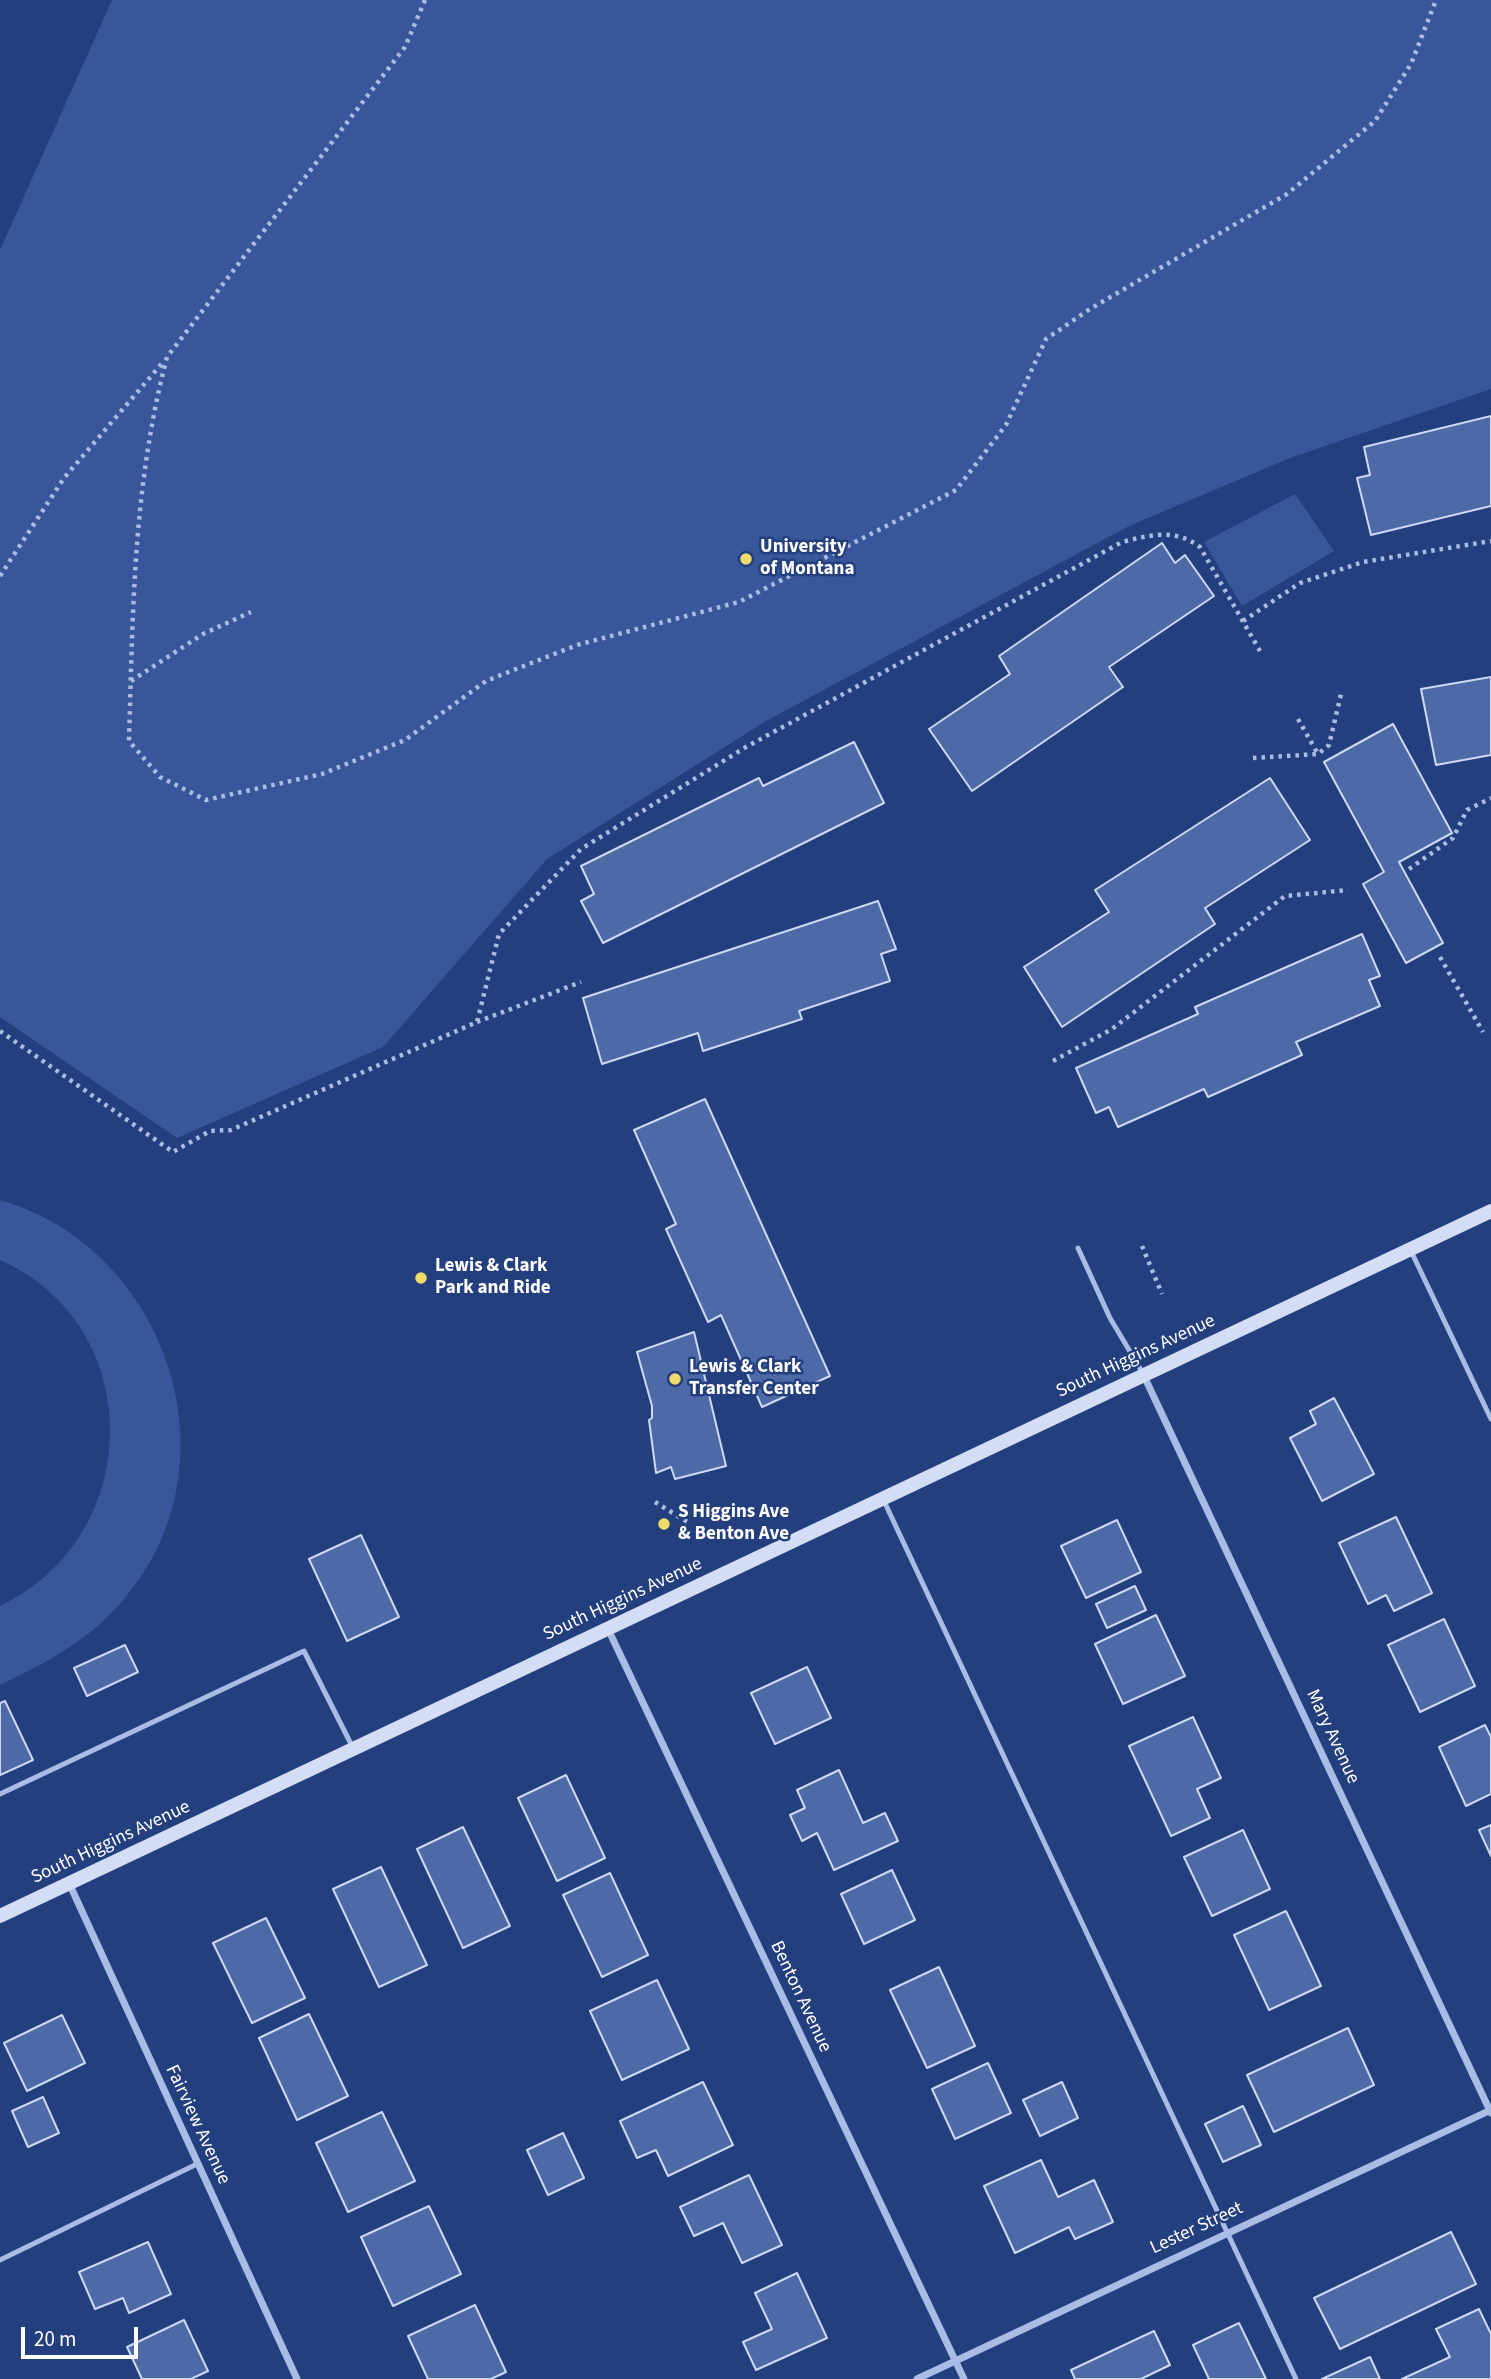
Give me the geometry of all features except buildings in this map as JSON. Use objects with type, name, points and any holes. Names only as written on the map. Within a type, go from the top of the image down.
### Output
[{"type":"main road","name":"South Higgins Avenue","points":[[0,1916],[1491,1211]]},
{"type":"street","name":"Mary Avenue","points":[[1144,1375],[1491,2111]]},
{"type":"street","name":"Benton Avenue","points":[[608,1628],[964,2379]]},
{"type":"street","name":"Fairview Avenue","points":[[69,1884],[297,2379]]},
{"type":"street","name":"Lester Street","points":[[917,2379],[1491,2111]]},
{"type":"lane","points":[[1077,1248],[1110,1318],[1144,1375]]},
{"type":"lane","points":[[1410,1249],[1491,1419]]},
{"type":"lane","points":[[883,1499],[1296,2379]]},
{"type":"lane","points":[[0,1794],[304,1651],[353,1749]]},
{"type":"lane","points":[[0,2260],[197,2164]]},
{"type":"path","points":[[0,576],[64,478],[167,358],[405,47],[425,0]]},
{"type":"path","points":[[167,358],[153,410],[135,530],[129,741],[160,777],[206,800],[322,774],[405,740],[486,681],[577,645],[739,602],[956,490],[1006,425],[1046,340],[1090,309],[1287,194],[1375,121],[1411,64],[1436,0]]},
{"type":"path","points":[[477,1022],[499,934],[581,849],[746,747],[1122,542],[1158,532],[1188,538],[1199,547],[1261,651]]},
{"type":"path","points":[[1243,621],[1300,583],[1363,562],[1491,541]]},
{"type":"path","points":[[131,682],[203,634],[251,612]]},
{"type":"path","points":[[1253,758],[1318,754],[1329,745],[1340,694]]},
{"type":"path","points":[[1298,719],[1318,754]]},
{"type":"path","points":[[1409,869],[1453,838],[1467,810],[1491,798]]},
{"type":"path","points":[[1053,1061],[1112,1029],[1285,896],[1348,890]]},
{"type":"path","points":[[1440,957],[1483,1032]]},
{"type":"path","points":[[0,1031],[173,1152],[209,1131],[230,1130],[477,1022],[580,982]]},
{"type":"path","points":[[1142,1246],[1162,1294]]},
{"type":"path","points":[[655,1502],[689,1523]]},
{"type":"shaded area","points":[[112,0],[1491,0],[1491,389],[1290,458],[1129,526],[766,721],[547,859],[383,1047],[177,1138],[0,1017],[0,250]]},
{"type":"shaded area","points":[[1295,494],[1334,551],[1242,606],[1204,542]]},
{"type":"shaded area","points":[[0,1200],[58,1225],[106,1263],[143,1311],[168,1366],[180,1425],[177,1486],[159,1544],[125,1598],[98,1626],[68,1648],[0,1685],[0,1606],[48,1574],[82,1533],[103,1484],[110,1432],[104,1381],[83,1332],[49,1291],[0,1260]]},
{"type":"place","name":"University of Montana","points":[[746,559]]},
{"type":"place","name":"Lewis & Clark Park and Ride","points":[[421,1278]]},
{"type":"place","name":"Lewis & Clark Transfer Center","points":[[675,1379]]},
{"type":"place","name":"S Higgins Ave & Benton Ave","points":[[664,1524]]}]
